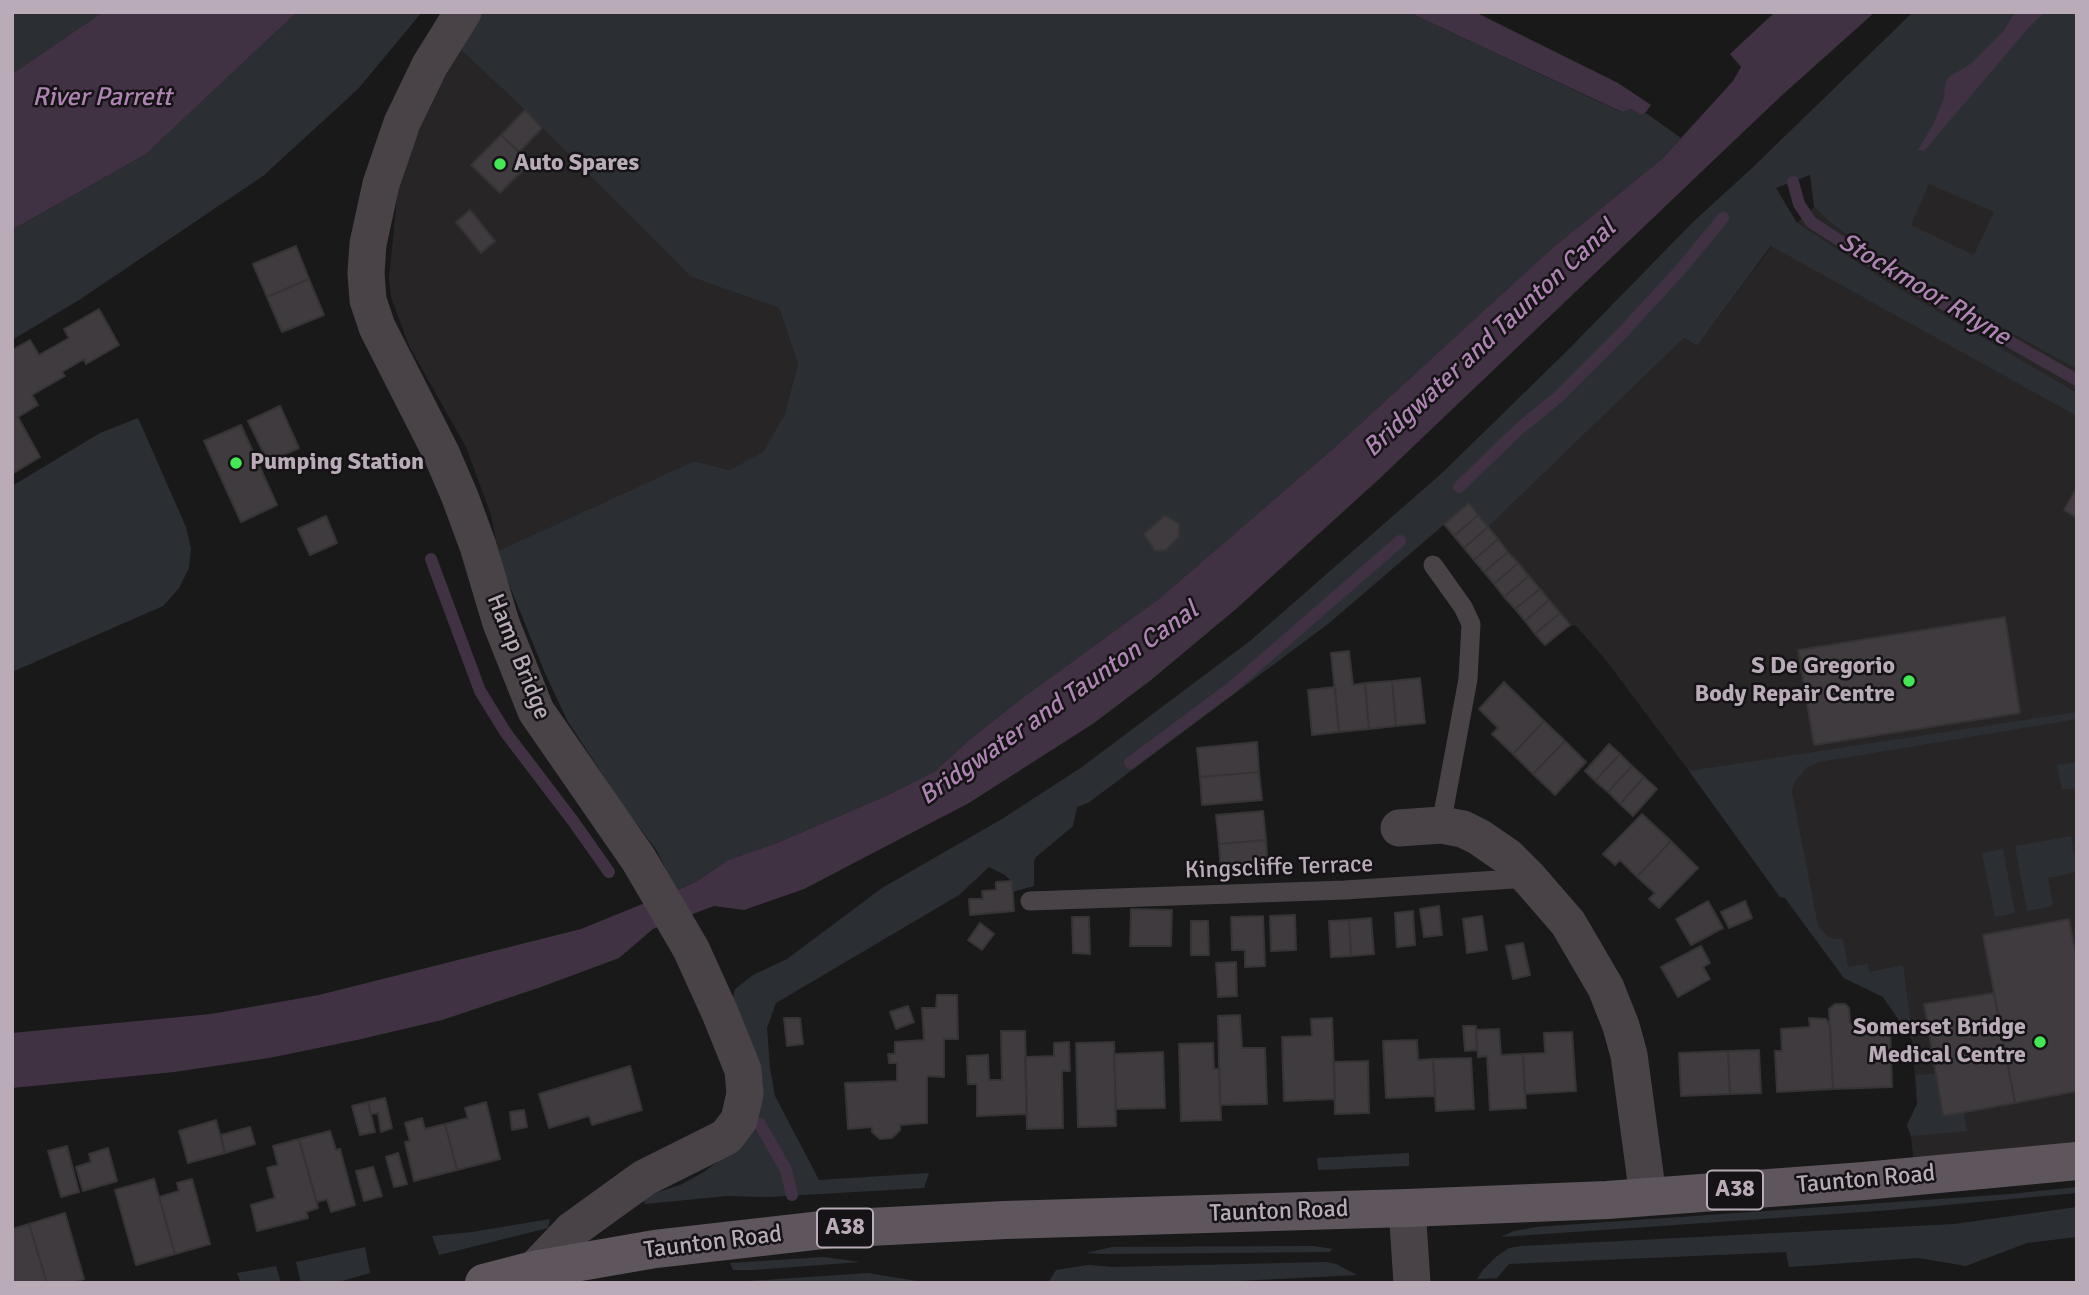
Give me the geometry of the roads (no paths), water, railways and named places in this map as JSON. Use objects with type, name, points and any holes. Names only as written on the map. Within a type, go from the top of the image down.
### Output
[{"type":"main road","name":"Taunton Road","points":[[484,1283],[534,1270],[655,1249],[831,1229],[1005,1220],[1407,1208],[1648,1196],[1864,1181],[2077,1161]]},
{"type":"street","name":"Hamp Bridge","points":[[463,12],[430,65],[402,123],[381,184],[368,244],[368,300],[377,327],[442,455],[460,497],[478,546],[500,623],[536,711],[639,860],[696,958],[743,1070],[746,1094],[739,1120],[726,1136],[644,1178],[572,1230],[534,1270]]},
{"type":"street","points":[[1399,828],[1441,825],[1462,829],[1479,837],[1508,857],[1574,932],[1606,988],[1629,1055],[1648,1196]]},
{"type":"street","points":[[1407,1208],[1412,1283]]},
{"type":"lane","points":[[1433,565],[1463,607],[1471,624],[1468,679],[1441,825]]},
{"type":"lane","name":"Kingscliffe Terrace","points":[[1030,901],[1345,890],[1529,878]]},
{"type":"water","name":"River Parrett","points":[[103,12],[297,12],[146,154],[12,230],[12,74]]},
{"type":"water","points":[[1408,12],[1475,12],[1618,83],[1651,105],[1643,116],[1631,109],[1622,112]]},
{"type":"water","name":"Bridgwater and Taunton Canal","points":[[1775,12],[1875,12],[1780,97],[1378,480],[1236,609],[1151,680],[1094,723],[969,803],[804,889],[744,910],[714,906],[653,929],[619,958],[442,1020],[269,1058],[174,1072],[12,1088],[12,1033],[211,1014],[319,995],[581,929],[694,883],[728,860],[777,843],[934,772],[1021,699],[1160,598],[1335,447],[1550,250],[1663,158],[1733,81],[1741,67],[1730,54]]},
{"type":"water","points":[[2015,12],[2045,12],[2029,27],[1924,151],[1918,150],[1933,125],[1949,77],[1972,63],[2003,32]]},
{"type":"waterway","name":"Stockmoor Rhyne","points":[[1793,182],[1799,204],[1811,222],[1891,274],[2077,380]]},
{"type":"waterway","points":[[1459,487],[1519,429],[1557,398],[1624,331],[1723,218]]},
{"type":"waterway","points":[[1130,763],[1231,688],[1400,541]]},
{"type":"waterway","points":[[431,559],[480,691],[506,733],[609,872]]},
{"type":"waterway","points":[[760,1124],[786,1170],[792,1195]]},
{"type":"place","name":"Auto Spares","points":[[500,164]]},
{"type":"place","name":"Pumping Station","points":[[236,463]]},
{"type":"place","name":"S De Gregorio Body Repair Centre","points":[[1909,681]]},
{"type":"place","name":"Somerset Bridge Medical Centre","points":[[2040,1042]]}]
